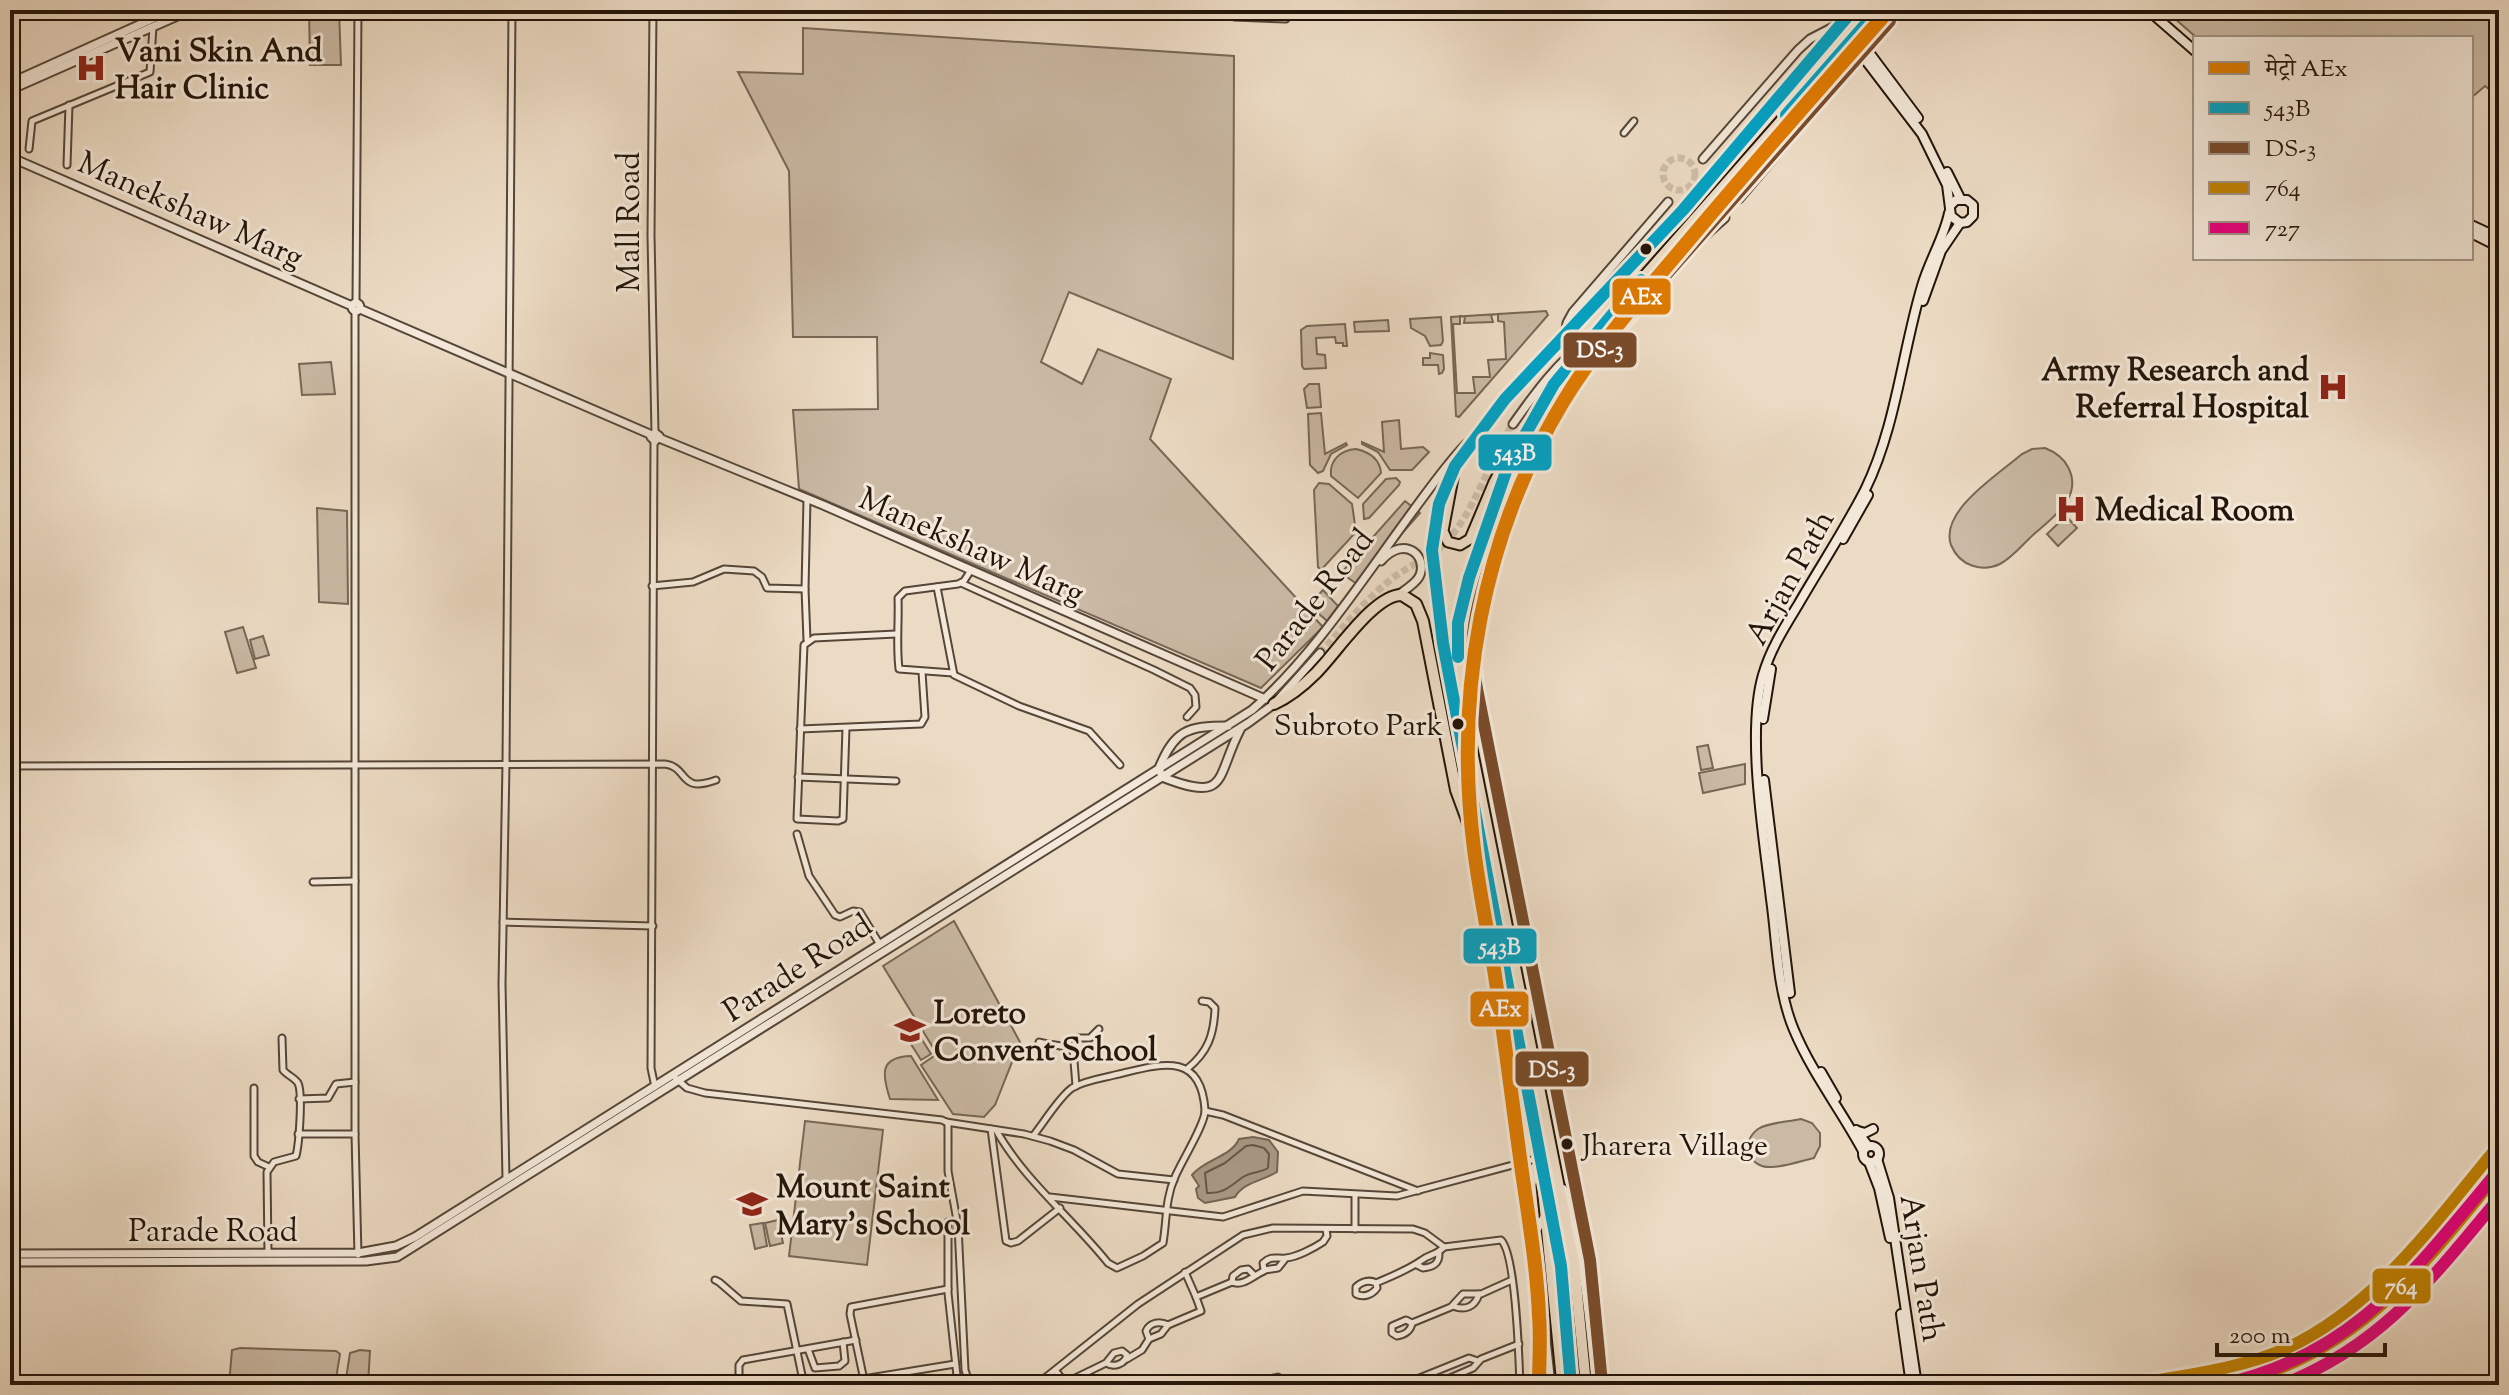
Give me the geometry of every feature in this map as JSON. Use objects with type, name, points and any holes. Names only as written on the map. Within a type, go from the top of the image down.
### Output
[{"type":"highway","points":[[1531,422],[1509,463],[1482,536],[1469,578],[1457,640],[1471,746],[1574,1263],[1586,1385]]},
{"type":"highway","points":[[1434,570],[1446,658],[1561,1266],[1571,1385]]},
{"type":"highway","points":[[1269,701],[1310,678],[1387,599],[1398,595],[1413,601],[1423,621],[1456,790],[1473,836],[1518,1092],[1533,1123]]},
{"type":"main road","points":[[1434,570],[1432,550],[1439,504],[1455,466],[1474,438],[1511,393],[1683,210],[1853,10]]},
{"type":"main road","points":[[1455,466],[1443,531],[1448,542],[1460,545],[1470,539],[1501,467],[1554,384],[1586,342],[1878,10]]},
{"type":"main road","points":[[2150,10],[2193,47]]},
{"type":"main road","points":[[1852,40],[1860,47],[1925,129],[1960,198],[1970,202],[1974,213],[1967,222],[1960,223],[1953,219],[1945,179],[1922,134],[1860,47]]},
{"type":"main road","points":[[1950,209],[1960,198]]},
{"type":"main road","name":"Arjan Path","points":[[1866,1148],[1825,1091],[1790,1021],[1779,966],[1761,815],[1758,707],[1762,679],[1776,642],[1864,492],[1879,457],[1922,287],[1946,229],[1950,209]]},
{"type":"main road","name":"Arjan Path","points":[[1866,1148],[1812,1055],[1794,1016],[1763,772],[1766,689],[1778,648],[1875,480],[1922,305],[1941,251],[1960,223]]},
{"type":"main road","points":[[2473,226],[2499,238]]},
{"type":"main road","points":[[2473,234],[2499,247]]},
{"type":"main road","points":[[1857,1131],[1865,1133],[1873,1129]]},
{"type":"main road","points":[[2131,1385],[2270,1355],[2300,1342],[2347,1313],[2386,1275],[2499,1145]]},
{"type":"main road","points":[[1875,1147],[1878,1151],[1873,1161],[1863,1158],[1866,1148],[1875,1147]]},
{"type":"main road","points":[[1540,1158],[1562,1385]]},
{"type":"main road","points":[[1553,1158],[1577,1229],[1596,1385]]},
{"type":"main road","name":"Arjan Path","points":[[1873,1161],[1889,1232],[1911,1385]]},
{"type":"main road","name":"Arjan Path","points":[[1873,1161],[1889,1198],[1917,1385]]},
{"type":"main road","points":[[2297,1362],[2356,1319],[2499,1162]]},
{"type":"main road","points":[[2221,1385],[2297,1362],[2323,1351],[2361,1326],[2403,1284],[2499,1173]]},
{"type":"street","points":[[10,21],[20,13],[34,10]]},
{"type":"street","points":[[10,90],[191,10]]},
{"type":"street","points":[[358,10],[353,607],[358,1257]]},
{"type":"street","points":[[506,1179],[502,984],[512,10]]},
{"type":"street","name":"Mall Road","points":[[653,10],[651,235],[655,437],[651,1068],[656,1090]]},
{"type":"street","points":[[1231,10],[1234,17],[1286,19]]},
{"type":"street","points":[[1739,199],[1837,84],[1849,60],[1893,10]]},
{"type":"street","points":[[10,83],[165,11]]},
{"type":"street","points":[[1703,159],[1804,44],[1842,23]]},
{"type":"street","points":[[29,149],[32,121],[150,72],[153,27]]},
{"type":"street","points":[[1849,60],[1852,40]]},
{"type":"street","points":[[67,165],[69,105]]},
{"type":"street","points":[[1624,133],[1634,121]]},
{"type":"street","name":"Manekshaw Marg","points":[[10,157],[508,375],[807,499],[1269,701]]},
{"type":"street","points":[[1564,337],[1573,312],[1668,202]]},
{"type":"street","points":[[1513,424],[1560,366],[1586,342],[1598,344],[1615,337],[1699,241],[1725,218]]},
{"type":"street","name":"Parade Road","points":[[10,1254],[358,1257],[387,1260],[419,1245],[675,1078],[997,881],[1269,701],[1441,474],[1474,438]]},
{"type":"street","points":[[807,499],[807,641],[802,660],[797,819],[838,821],[844,816],[846,728]]},
{"type":"street","points":[[1358,586],[1391,551],[1404,547],[1416,555],[1420,571],[1417,580],[1398,595]]},
{"type":"street","points":[[652,586],[693,582],[724,569],[754,571],[761,575],[767,588],[805,589]]},
{"type":"street","points":[[961,583],[971,570]]},
{"type":"street","points":[[953,673],[899,669],[896,634],[899,630],[899,595],[905,591],[961,583],[1190,688],[1195,695],[1196,707],[1187,717]]},
{"type":"street","points":[[937,587],[953,673],[958,678],[1019,706],[1089,731],[1120,765]]},
{"type":"street","points":[[807,641],[814,638],[896,634]]},
{"type":"street","name":"Parade Road","points":[[675,1078],[879,943],[992,873],[1242,727],[1320,653]]},
{"type":"street","points":[[800,729],[923,723],[922,672]]},
{"type":"street","points":[[1230,726],[1201,727],[1180,734],[1169,745],[1160,773],[1194,788],[1210,787],[1224,774],[1242,727]]},
{"type":"street","points":[[10,766],[671,764],[684,779],[696,785],[716,780]]},
{"type":"street","points":[[798,777],[896,781]]},
{"type":"street","points":[[797,834],[805,867],[835,915],[840,917],[853,911],[860,912],[879,943]]},
{"type":"street","points":[[992,873],[997,881]]},
{"type":"street","points":[[313,882],[355,881]]},
{"type":"street","points":[[503,922],[653,926]]},
{"type":"street","points":[[1187,1069],[1202,1055],[1212,1036],[1215,1008],[1202,1001]]},
{"type":"street","points":[[1076,1086],[1073,1049],[1078,1038],[1090,1038],[1099,1029]]},
{"type":"street","points":[[268,1257],[266,1188],[269,1167],[277,1161],[296,1156],[298,1134],[297,1083],[283,1070],[282,1038]]},
{"type":"street","points":[[1039,1042],[1056,1043],[1073,1049]]},
{"type":"street","points":[[993,1129],[1015,1162],[1108,1263],[1117,1268],[1163,1243],[1165,1212],[1174,1180],[1204,1120],[1205,1111],[1199,1085],[1187,1069],[1167,1064],[1076,1086],[1033,1136]]},
{"type":"street","points":[[675,1078],[687,1088],[705,1093],[846,1108],[1033,1136],[1074,1150],[1115,1174],[1174,1180]]},
{"type":"street","points":[[299,1099],[328,1098],[336,1084],[355,1082]]},
{"type":"street","points":[[254,1088],[254,1156],[258,1162],[269,1167]]},
{"type":"street","name":"Parade Road","points":[[358,1257],[404,1243],[656,1090]]},
{"type":"street","points":[[1205,1111],[1220,1114],[1418,1191]]},
{"type":"street","points":[[945,1122],[949,1130],[948,1171],[958,1229],[965,1370],[970,1385]]},
{"type":"street","points":[[993,1129],[1006,1241],[1018,1241],[1060,1208]]},
{"type":"street","points":[[298,1134],[355,1134]]},
{"type":"street","points":[[1050,1197],[1223,1217],[1303,1191],[1391,1196],[1540,1158]]},
{"type":"street","points":[[1355,1195],[1355,1229]]},
{"type":"street","points":[[1544,1217],[1535,1233],[1535,1240],[1551,1385]]},
{"type":"street","points":[[948,1222],[948,1289],[958,1385]]},
{"type":"street","points":[[1036,1385],[1138,1304],[1231,1241],[1251,1233],[1273,1228],[1417,1229],[1442,1250]]},
{"type":"street","points":[[1196,1297],[1278,1268],[1286,1258],[1323,1242],[1327,1236],[1326,1229]]},
{"type":"street","points":[[1376,1283],[1442,1250],[1501,1240],[1508,1249],[1519,1344],[1520,1385]]},
{"type":"street","points":[[1265,1271],[1262,1265],[1266,1259],[1276,1256],[1286,1258]]},
{"type":"street","name":"Parade Road","points":[[10,1262],[95,1257]]},
{"type":"street","points":[[1232,1282],[1233,1276],[1241,1270],[1248,1269],[1254,1275]]},
{"type":"street","points":[[1106,1363],[1115,1366],[1142,1350],[1149,1339],[1161,1334],[1168,1325],[1201,1311],[1185,1272]]},
{"type":"street","points":[[715,1280],[741,1301],[787,1304],[804,1385]]},
{"type":"street","points":[[1412,1323],[1453,1306],[1463,1294],[1479,1294],[1512,1280]]},
{"type":"street","points":[[948,1289],[853,1306],[850,1314],[864,1382],[955,1364]]},
{"type":"street","points":[[1453,1306],[1464,1309],[1471,1306],[1479,1294]]},
{"type":"street","points":[[1149,1339],[1146,1332],[1149,1326],[1168,1325]]},
{"type":"street","points":[[739,1385],[741,1361],[856,1340]]},
{"type":"street","points":[[808,1349],[815,1368],[839,1366],[845,1361],[843,1342]]},
{"type":"street","points":[[1434,1385],[1473,1368],[1478,1361],[1519,1344]]},
{"type":"street","points":[[1056,1371],[1067,1381],[1106,1363],[1110,1355],[1117,1352],[1125,1352],[1127,1359]]},
{"type":"street","points":[[1402,1385],[1469,1358],[1478,1361]]},
{"type":"street","points":[[1264,1385],[1267,1380],[1276,1377],[1281,1378],[1284,1385]]},
{"type":"shaded area","points":[[309,10],[339,10],[341,65],[310,65]]},
{"type":"shaded area","points":[[2165,10],[2499,10],[2499,97],[2485,86],[2473,96],[2473,36],[2195,36]]},
{"type":"shaded area","points":[[803,28],[1234,56],[1233,359],[1069,292],[1041,362],[1082,384],[1098,349],[1171,379],[1150,439],[1323,627],[1261,688],[799,489],[793,410],[878,409],[877,337],[793,337],[789,171],[738,72],[803,74]]},
{"type":"shaded area","points":[[1546,311],[1548,315],[1459,417],[1456,416],[1451,317],[1460,316],[1460,324],[1453,324],[1457,393],[1475,393],[1473,377],[1490,377],[1488,360],[1506,359],[1504,322],[1498,321],[1498,314]]},
{"type":"shaded area","points":[[1498,314],[1491,315],[1493,322],[1464,323],[1465,317],[1462,316]]},
{"type":"shaded area","points":[[1441,317],[1441,345],[1430,346],[1425,336],[1411,328],[1410,319]]},
{"type":"shaded area","points":[[1388,320],[1389,331],[1355,332],[1354,322]]},
{"type":"shaded area","points":[[1345,324],[1347,346],[1336,343],[1335,337],[1316,338],[1317,354],[1325,355],[1326,368],[1304,369],[1301,330],[1307,326]]},
{"type":"shaded area","points":[[1430,353],[1443,355],[1442,373],[1439,374],[1438,365],[1423,365],[1423,358],[1430,358]]},
{"type":"shaded area","points":[[331,362],[335,394],[302,395],[299,364]]},
{"type":"shaded area","points":[[1309,384],[1319,384],[1321,407],[1307,408],[1304,389]]},
{"type":"shaded area","points":[[1321,413],[1325,454],[1347,445],[1331,454],[1323,471],[1318,473],[1310,465],[1308,414]]},
{"type":"shaded area","points":[[1399,420],[1401,449],[1423,447],[1429,452],[1412,470],[1390,470],[1378,452],[1362,444],[1384,452],[1382,422]]},
{"type":"shaded area","points":[[2045,448],[2064,460],[2072,478],[2072,488],[2064,506],[2000,564],[1986,568],[1966,563],[1951,545],[1950,532],[1962,507],[1973,494],[2022,454]]},
{"type":"shaded area","points":[[1356,449],[1373,457],[1381,473],[1358,498],[1331,476],[1337,457],[1345,451]]},
{"type":"shaded area","points":[[1396,478],[1399,485],[1369,518],[1364,519],[1363,504],[1386,479]]},
{"type":"shaded area","points":[[1319,483],[1329,484],[1352,504],[1356,532],[1321,570],[1318,567],[1314,490]]},
{"type":"shaded area","points":[[1405,501],[1420,513],[1357,584],[1341,573]]},
{"type":"shaded area","points":[[317,508],[347,511],[348,604],[319,602]]},
{"type":"shaded area","points":[[2066,516],[2077,528],[2058,546],[2047,534]]},
{"type":"shaded area","points":[[1323,590],[1338,606],[1327,621],[1309,605]]},
{"type":"shaded area","points":[[243,627],[256,668],[237,673],[225,632]]},
{"type":"shaded area","points":[[263,636],[269,655],[255,659],[250,640]]},
{"type":"shaded area","points":[[1708,745],[1713,768],[1701,770],[1697,747]]},
{"type":"shaded area","points":[[1745,764],[1745,784],[1703,793],[1699,773]]},
{"type":"shaded area","points":[[954,921],[1020,1042],[995,1105],[984,1117],[953,1114],[921,1065],[937,1054],[883,966]]},
{"type":"shaded area","points":[[919,1035],[931,1054],[921,1060],[909,1041]]},
{"type":"shaded area","points":[[911,1056],[938,1100],[890,1099],[885,1082],[888,1063]]},
{"type":"shaded area","points":[[1801,1119],[1812,1123],[1820,1133],[1820,1146],[1814,1158],[1771,1167],[1752,1159],[1749,1141],[1758,1129]]},
{"type":"shaded area","points":[[805,1121],[883,1130],[867,1265],[789,1256]]},
{"type":"shaded area","points":[[778,1220],[783,1243],[770,1246],[765,1223]]},
{"type":"shaded area","points":[[763,1223],[767,1246],[755,1249],[750,1225]]},
{"type":"shaded area","points":[[232,1350],[336,1351],[340,1354],[335,1385],[229,1385]]},
{"type":"shaded area","points":[[370,1351],[368,1385],[345,1385],[350,1353]]},
{"type":"water","points":[[1253,1137],[1269,1140],[1278,1152],[1277,1172],[1248,1185],[1235,1197],[1205,1203],[1198,1198],[1196,1189],[1199,1186],[1192,1175],[1230,1150],[1239,1139]]},
{"type":"tunnel","points":[[1679,158],[1690,163],[1695,174],[1690,185],[1679,190],[1668,185],[1663,174],[1668,163],[1679,158]]},
{"type":"tunnel","points":[[1697,186],[1732,211]]},
{"type":"tunnel","points":[[1725,218],[1739,199]]},
{"type":"tunnel","points":[[1320,653],[1379,589],[1425,559],[1456,530],[1513,424]]},
{"type":"metro line","name":"AEx","points":[[1539,1385],[1540,1325],[1534,1259],[1498,993],[1476,864],[1469,791],[1468,732],[1472,675],[1494,562],[1512,507],[1535,454],[1590,361],[1709,216],[1889,10]]},
{"type":"transit line","name":"543B","points":[[1571,1385],[1561,1266],[1443,643],[1432,550],[1439,504],[1455,466],[1505,399],[1683,210],[1853,10]]},
{"type":"transit line","name":"543B","points":[[1786,115],[1878,10]]},
{"type":"transit line","name":"DS-3","points":[[1602,1383],[1590,1260],[1477,689],[1473,648],[1476,613],[1514,498],[1551,423],[1581,375],[1890,21]]},
{"type":"transit line","name":"543B","points":[[1458,657],[1458,623],[1469,578],[1509,463],[1554,384],[1641,280]]},
{"type":"transit line","name":"764","points":[[2131,1385],[2248,1362],[2285,1349],[2318,1331],[2348,1310],[2403,1259],[2499,1145]]},
{"type":"transit line","name":"727","points":[[2219,1385],[2267,1372],[2309,1353],[2345,1331],[2409,1274],[2499,1170]]},
{"type":"transit line","name":"764","points":[[2278,1369],[2314,1352],[2375,1310],[2426,1260],[2499,1173]]},
{"type":"transit line","name":"727","points":[[2284,1384],[2319,1368],[2378,1329],[2428,1281],[2499,1198]]},
{"type":"place","name":"Vani Skin And Hair Clinic","points":[[91,68]]},
{"type":"place","name":"Army Research and Referral Hospital","points":[[2333,387]]},
{"type":"place","name":"Medical Room","points":[[2071,509]]},
{"type":"place","name":"Subroto Park","points":[[1458,724]]},
{"type":"place","name":"Loreto Convent School","points":[[910,1030]]},
{"type":"place","name":"Jharera Village","points":[[1567,1144]]},
{"type":"place","name":"Mount Saint Mary's School","points":[[752,1204]]}]
